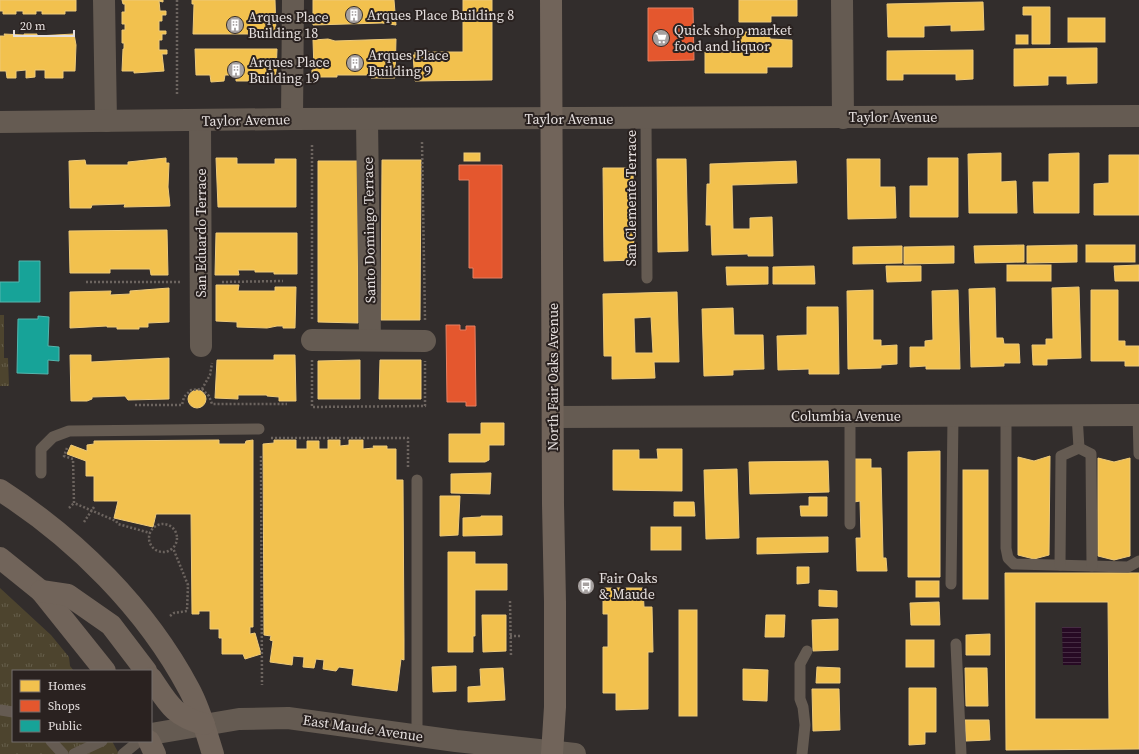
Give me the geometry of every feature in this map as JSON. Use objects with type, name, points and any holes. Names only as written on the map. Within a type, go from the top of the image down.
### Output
[{"type":"main road","name":"North Fair Oaks Avenue","points":[[551,0],[555,650],[555,707],[552,753]]},
{"type":"main road","points":[[0,490],[25,507],[86,557],[125,598],[151,630],[189,689],[204,724],[213,754]]},
{"type":"main road","points":[[0,558],[41,591],[104,670]]},
{"type":"main road","points":[[41,591],[68,595],[111,625],[145,670]]},
{"type":"main road","points":[[152,679],[174,711],[186,720],[204,724]]},
{"type":"main road","points":[[149,742],[155,754]]},
{"type":"street","points":[[104,0],[106,121]]},
{"type":"street","points":[[292,119],[293,0]]},
{"type":"street","points":[[842,0],[843,118]]},
{"type":"street","name":"Taylor Avenue","points":[[0,122],[292,119],[367,120],[1139,116]]},
{"type":"street","name":"Santo Domingo Terrace","points":[[367,120],[370,340]]},
{"type":"street","name":"San Eduardo Terrace","points":[[200,121],[207,351]]},
{"type":"street","points":[[312,340],[425,341]]},
{"type":"street","name":"Columbia Avenue","points":[[553,417],[1138,415]]},
{"type":"street","name":"East Maude Avenue","points":[[152,734],[239,719],[288,718],[552,753],[575,754]]},
{"type":"lane","name":"San Clemente Terrace","points":[[646,119],[647,278]]},
{"type":"lane","points":[[1138,415],[1139,454]]},
{"type":"lane","points":[[850,416],[850,524]]},
{"type":"lane","points":[[951,584],[953,416]]},
{"type":"lane","points":[[1006,416],[1006,548],[1008,558],[1014,564],[1128,567],[1139,561]]},
{"type":"lane","points":[[1077,416],[1079,448]]},
{"type":"lane","points":[[40,473],[41,450],[48,441],[63,432],[262,433]]},
{"type":"lane","points":[[1060,565],[1061,456],[1079,448]]},
{"type":"lane","points":[[1079,448],[1091,454],[1092,566]]},
{"type":"lane","points":[[412,478],[417,735]]},
{"type":"lane","points":[[956,644],[961,754]]},
{"type":"lane","points":[[802,754],[805,725],[803,707],[800,699],[800,664],[807,651]]},
{"type":"lane","points":[[0,710],[12,712]]},
{"type":"lane","points":[[52,742],[63,754]]},
{"type":"lane","points":[[74,754],[100,742]]},
{"type":"lane","points":[[123,754],[138,742]]},
{"type":"path","points":[[177,0],[177,94]]},
{"type":"path","points":[[202,389],[212,371],[207,351]]},
{"type":"path","points":[[202,389],[209,396],[212,404],[287,404]]},
{"type":"path","points":[[135,405],[182,405],[184,398],[191,390],[202,389]]},
{"type":"path","points":[[262,433],[408,438],[412,478]]},
{"type":"path","points":[[68,445],[64,456],[73,459],[74,503],[69,508]]},
{"type":"path","points":[[261,456],[262,685]]},
{"type":"path","points":[[74,503],[116,521],[118,524],[150,533]]},
{"type":"path","points":[[84,522],[94,507]]},
{"type":"path","points":[[170,616],[174,613],[187,612],[188,585],[173,548],[177,538],[174,530],[171,526],[166,524],[157,525],[150,533],[149,541],[153,549],[162,552],[173,548]]},
{"type":"path","points":[[510,601],[511,657]]},
{"type":"path","points":[[510,636],[521,636]]},
{"type":"green space","points":[[0,315],[4,315],[4,358],[8,358],[9,386],[0,386]]},
{"type":"green space","points":[[0,588],[51,635],[69,657],[70,666],[73,670],[12,670],[12,742],[113,742],[119,754],[0,754]]},
{"type":"shaded area","points":[[1062,627],[1081,627],[1081,665],[1063,665]]},
{"type":"building: Homes","points":[[0,0],[76,0],[76,11],[65,11],[65,14],[42,14],[42,11],[36,11],[36,14],[23,14],[23,11],[16,11],[16,14],[3,14],[3,11],[0,11]]},
{"type":"building: Homes","points":[[122,0],[163,0],[163,2],[159,1],[160,11],[166,11],[166,15],[162,15],[162,21],[159,21],[159,31],[166,31],[166,34],[162,34],[162,40],[159,40],[159,50],[167,50],[167,54],[162,54],[164,71],[134,73],[134,71],[122,71],[124,43],[122,43],[122,30],[125,30],[125,24],[122,24],[122,12],[125,12],[125,4],[123,4]]},
{"type":"building: Homes","name":"Arques Place Building 18","points":[[192,0],[275,0],[276,34],[193,34],[194,4],[192,4]]},
{"type":"building: Homes","name":"Arques Place Building 8","points":[[313,0],[394,0],[396,25],[382,23],[313,25]]},
{"type":"building: Homes","points":[[463,0],[492,0],[492,80],[415,81],[413,55],[415,55],[415,52],[463,52]]},
{"type":"building: Homes","points":[[739,0],[797,0],[797,16],[771,16],[771,22],[739,22]]},
{"type":"building: Homes","points":[[983,2],[984,30],[951,31],[951,25],[924,26],[924,37],[888,37],[887,4]]},
{"type":"building: Homes","points":[[1023,7],[1050,7],[1050,44],[1032,44],[1032,15],[1023,15]]},
{"type":"building: Homes","points":[[1068,18],[1105,18],[1105,42],[1068,42]]},
{"type":"building: Homes","points":[[735,32],[769,32],[770,39],[792,40],[792,67],[767,67],[767,73],[705,73],[705,52],[735,52]]},
{"type":"building: Homes","points":[[4,34],[37,34],[37,36],[74,34],[76,45],[75,71],[63,71],[63,78],[45,78],[45,70],[35,70],[35,77],[26,78],[26,70],[16,71],[16,78],[7,78],[6,71],[0,71],[0,36],[5,36]]},
{"type":"building: Homes","points":[[1016,35],[1028,35],[1028,44],[1016,44]]},
{"type":"building: Homes","name":"Arques Place Building 9","points":[[328,39],[335,41],[396,39],[395,78],[371,78],[371,75],[337,75],[337,77],[317,77],[317,80],[312,80],[312,70],[314,70],[313,40]]},
{"type":"building: Homes","points":[[1097,48],[1097,83],[1067,84],[1067,76],[1048,76],[1048,85],[1014,86],[1014,49]]},
{"type":"building: Homes","name":"Arques Place Building 19","points":[[195,49],[277,49],[276,75],[262,75],[261,81],[236,81],[236,75],[225,75],[224,81],[211,82],[210,75],[196,75]]},
{"type":"building: Homes","points":[[973,50],[973,79],[956,80],[956,74],[903,74],[903,80],[887,80],[887,51]]},
{"type":"building: Homes","points":[[464,153],[480,153],[480,161],[464,161]]},
{"type":"building: Homes","points":[[1001,153],[1001,182],[1016,181],[1017,213],[969,213],[968,154]]},
{"type":"building: Homes","points":[[1079,153],[1079,213],[1034,213],[1033,182],[1049,182],[1049,154]]},
{"type":"building: Homes","points":[[1109,155],[1139,155],[1139,215],[1094,215],[1094,184],[1109,183]]},
{"type":"building: Homes","points":[[166,158],[166,163],[169,163],[168,187],[170,206],[124,207],[125,204],[92,205],[91,208],[70,208],[69,161],[85,160],[86,165],[128,165],[128,162]]},
{"type":"building: Homes","points":[[216,158],[237,158],[237,164],[275,164],[275,159],[296,159],[296,207],[218,207]]},
{"type":"building: Homes","points":[[928,158],[958,158],[958,217],[910,217],[910,186],[928,186]]},
{"type":"building: Homes","points":[[657,159],[686,159],[688,251],[658,252]]},
{"type":"building: Homes","points":[[847,159],[880,159],[880,187],[895,187],[896,218],[848,219]]},
{"type":"building: Homes","points":[[382,160],[421,160],[420,320],[381,320]]},
{"type":"building: Homes","points":[[318,161],[358,161],[358,323],[318,322]]},
{"type":"building: Homes","points":[[796,161],[797,183],[732,185],[733,229],[750,229],[750,218],[772,217],[773,256],[748,256],[748,254],[712,255],[711,225],[706,225],[707,184],[710,184],[710,164]]},
{"type":"building: Homes","points":[[603,168],[633,168],[634,260],[604,261]]},
{"type":"building: Homes","points":[[167,230],[168,275],[151,275],[150,269],[110,269],[110,273],[70,273],[69,231]]},
{"type":"building: Homes","points":[[216,233],[297,233],[297,274],[274,274],[274,272],[238,270],[239,275],[215,275]]},
{"type":"building: Homes","points":[[1024,245],[1024,262],[975,263],[974,246]]},
{"type":"building: Homes","points":[[1077,245],[1077,262],[1027,263],[1027,246]]},
{"type":"building: Homes","points":[[1086,245],[1135,245],[1135,262],[1086,262]]},
{"type":"building: Homes","points":[[902,246],[902,263],[853,264],[853,247]]},
{"type":"building: Homes","points":[[954,246],[954,263],[904,264],[904,247]]},
{"type":"building: Homes","points":[[1007,265],[1051,265],[1051,281],[1007,281]]},
{"type":"building: Homes","points":[[1139,265],[1139,281],[1115,281],[1114,266]]},
{"type":"building: Homes","points":[[814,266],[815,284],[773,284],[773,267]]},
{"type":"building: Homes","points":[[886,266],[921,266],[921,281],[887,282]]},
{"type":"building: Homes","points":[[726,267],[768,267],[768,284],[727,285]]},
{"type":"building: Homes","points":[[216,285],[239,285],[238,291],[275,291],[275,287],[296,287],[295,328],[283,328],[283,326],[267,328],[237,327],[237,322],[216,321]]},
{"type":"building: Homes","points":[[1079,287],[1081,358],[1047,359],[1047,365],[1033,365],[1032,345],[1046,345],[1046,339],[1053,339],[1052,288]]},
{"type":"building: Homes","points":[[169,288],[169,322],[148,323],[148,327],[139,327],[139,329],[117,329],[117,327],[107,326],[70,328],[70,292],[111,291],[110,295],[130,294],[130,291]]},
{"type":"building: Homes","points":[[995,288],[996,338],[1003,338],[1004,344],[1019,344],[1020,363],[1004,363],[1004,366],[971,367],[969,289]]},
{"type":"building: Homes","points":[[873,290],[873,340],[881,340],[881,346],[897,345],[897,364],[881,365],[881,368],[848,369],[847,291]]},
{"type":"building: Homes","points":[[958,290],[960,369],[926,369],[926,366],[910,367],[910,347],[925,347],[925,341],[933,340],[932,291]]},
{"type":"building: Homes","points":[[1091,290],[1118,290],[1118,341],[1125,341],[1125,346],[1139,346],[1139,366],[1125,366],[1125,361],[1091,361]]},
{"type":"building: Homes","points":[[677,292],[679,362],[654,362],[655,378],[612,379],[612,356],[604,356],[603,294]],"holes":[[[651,317],[653,353],[635,353],[634,318]]]},
{"type":"building: Homes","points":[[807,307],[838,307],[839,374],[809,374],[809,369],[778,370],[777,336],[807,335]]},
{"type":"building: Homes","points":[[733,308],[734,335],[763,335],[764,369],[733,370],[733,375],[704,376],[702,309]]},
{"type":"building: Homes","points":[[70,355],[91,355],[91,362],[169,358],[169,399],[128,400],[125,396],[92,397],[92,399],[87,401],[71,401]]},
{"type":"building: Homes","points":[[274,355],[295,355],[296,401],[279,401],[279,397],[267,395],[238,395],[238,399],[215,398],[217,360],[274,360]]},
{"type":"building: Homes","points":[[360,360],[360,399],[318,399],[318,361]]},
{"type":"building: Homes","points":[[380,360],[421,360],[421,399],[379,399]]},
{"type":"building: Homes","points":[[197,390],[203,393],[206,399],[203,405],[197,408],[191,405],[188,399],[191,393]]},
{"type":"building: Homes","points":[[481,423],[504,423],[504,445],[489,445],[489,460],[485,462],[449,462],[449,434],[481,434]]},
{"type":"building: Homes","points":[[219,440],[219,444],[245,444],[246,441],[253,440],[253,627],[250,627],[250,634],[255,633],[261,654],[245,659],[243,654],[222,654],[222,638],[219,638],[219,629],[210,629],[210,611],[199,611],[199,614],[192,614],[191,514],[156,514],[153,527],[114,518],[118,501],[94,501],[94,476],[86,476],[86,461],[67,454],[71,445],[87,451],[87,445],[94,444],[94,441]]},
{"type":"building: Homes","points":[[274,440],[296,440],[296,449],[307,449],[307,441],[319,441],[319,449],[328,449],[328,440],[340,440],[340,446],[349,445],[349,440],[363,440],[363,449],[374,448],[373,446],[387,446],[387,449],[396,449],[396,480],[403,480],[404,640],[404,660],[401,659],[397,691],[352,685],[354,669],[339,667],[336,671],[323,669],[324,660],[316,659],[314,668],[303,667],[304,657],[293,656],[292,665],[270,662],[273,641],[270,640],[271,636],[264,635],[263,444],[274,443]]},
{"type":"building: Homes","points":[[657,449],[682,449],[682,491],[613,490],[613,450],[639,450],[639,459],[658,459]]},
{"type":"building: Homes","points":[[940,451],[940,577],[908,577],[908,452]]},
{"type":"building: Homes","points":[[1050,456],[1049,555],[1034,559],[1018,555],[1018,457],[1034,461]]},
{"type":"building: Homes","points":[[1098,458],[1114,462],[1130,458],[1130,556],[1114,560],[1098,556]]},
{"type":"building: Homes","points":[[853,459],[871,459],[871,468],[881,468],[883,558],[886,558],[887,571],[857,571],[856,538],[861,538],[860,501],[854,502]]},
{"type":"building: Homes","points":[[828,461],[829,492],[750,494],[749,462]]},
{"type":"building: Homes","points":[[737,469],[739,538],[706,539],[704,470]]},
{"type":"building: Homes","points":[[963,470],[988,470],[988,599],[963,599]]},
{"type":"building: Homes","points":[[491,473],[490,494],[451,493],[451,474]]},
{"type":"building: Homes","points":[[440,496],[460,496],[458,535],[440,536]]},
{"type":"building: Homes","points":[[809,497],[827,497],[827,516],[801,516],[800,506],[809,506]]},
{"type":"building: Homes","points":[[674,502],[694,502],[695,516],[674,516]]},
{"type":"building: Homes","points":[[502,516],[502,535],[463,536],[463,518]]},
{"type":"building: Homes","points":[[651,527],[681,527],[681,550],[651,550]]},
{"type":"building: Homes","points":[[828,537],[828,552],[757,554],[757,538]]},
{"type":"building: Homes","points":[[448,552],[475,552],[475,564],[507,564],[507,590],[475,590],[475,636],[473,636],[473,652],[448,652]]},
{"type":"building: Homes","points":[[797,567],[809,567],[809,583],[797,584]]},
{"type":"building: Homes","points":[[1005,573],[1139,573],[1139,749],[1006,750]],"holes":[[[1035,602],[1108,602],[1109,719],[1035,719]]]},
{"type":"building: Homes","points":[[916,581],[939,581],[939,597],[916,597]]},
{"type":"building: Homes","points":[[603,588],[643,588],[644,607],[652,607],[653,652],[648,652],[648,709],[616,710],[616,693],[603,693],[603,647],[608,647],[608,614],[603,614]]},
{"type":"building: Homes","points":[[819,590],[837,591],[837,607],[819,606]]},
{"type":"building: Homes","points":[[939,602],[940,625],[911,625],[910,603]]},
{"type":"building: Homes","points":[[679,610],[697,610],[697,716],[679,716]]},
{"type":"building: Homes","points":[[482,615],[506,615],[506,651],[483,652]]},
{"type":"building: Homes","points":[[766,615],[785,615],[784,637],[765,637]]},
{"type":"building: Homes","points":[[838,619],[838,650],[813,651],[812,620]]},
{"type":"building: Homes","points":[[990,634],[990,655],[966,655],[966,635]]},
{"type":"building: Homes","points":[[906,640],[934,640],[934,667],[906,667]]},
{"type":"building: Homes","points":[[456,666],[456,691],[433,692],[432,667]]},
{"type":"building: Homes","points":[[817,667],[840,668],[840,683],[816,683]]},
{"type":"building: Homes","points":[[503,668],[505,700],[468,702],[468,687],[481,686],[480,669]]},
{"type":"building: Homes","points":[[965,668],[987,668],[988,706],[966,706]]},
{"type":"building: Homes","points":[[743,669],[768,670],[767,701],[743,700]]},
{"type":"building: Homes","points":[[909,688],[936,688],[936,732],[925,732],[925,744],[909,745]]},
{"type":"building: Homes","points":[[812,689],[839,689],[840,730],[813,731]]},
{"type":"building: Homes","points":[[965,720],[989,720],[990,740],[966,741]]},
{"type":"building: Shops","points":[[648,8],[693,8],[694,60],[648,61]]},
{"type":"building: Shops","points":[[459,165],[502,165],[502,278],[473,278],[473,268],[469,268],[469,180],[459,180]]},
{"type":"building: Shops","points":[[446,325],[460,325],[460,330],[466,330],[466,326],[475,326],[476,406],[466,406],[466,402],[447,402]]},
{"type":"building: Public","points":[[19,261],[40,261],[40,302],[0,302],[0,282],[19,282]]},
{"type":"building: Public","points":[[38,316],[49,317],[48,346],[59,347],[59,361],[48,360],[48,374],[17,373],[18,319],[38,319]]},
{"type":"place","name":"Arques Place Building 8","points":[[354,15]]},
{"type":"place","name":"Arques Place Building 18","points":[[235,25]]},
{"type":"place","name":"Quick shop market food and liquor","points":[[661,38]]},
{"type":"place","name":"Arques Place Building 9","points":[[355,63]]},
{"type":"place","name":"Arques Place Building 19","points":[[236,70]]},
{"type":"place","name":"Fair Oaks & Maude","points":[[586,586]]}]
